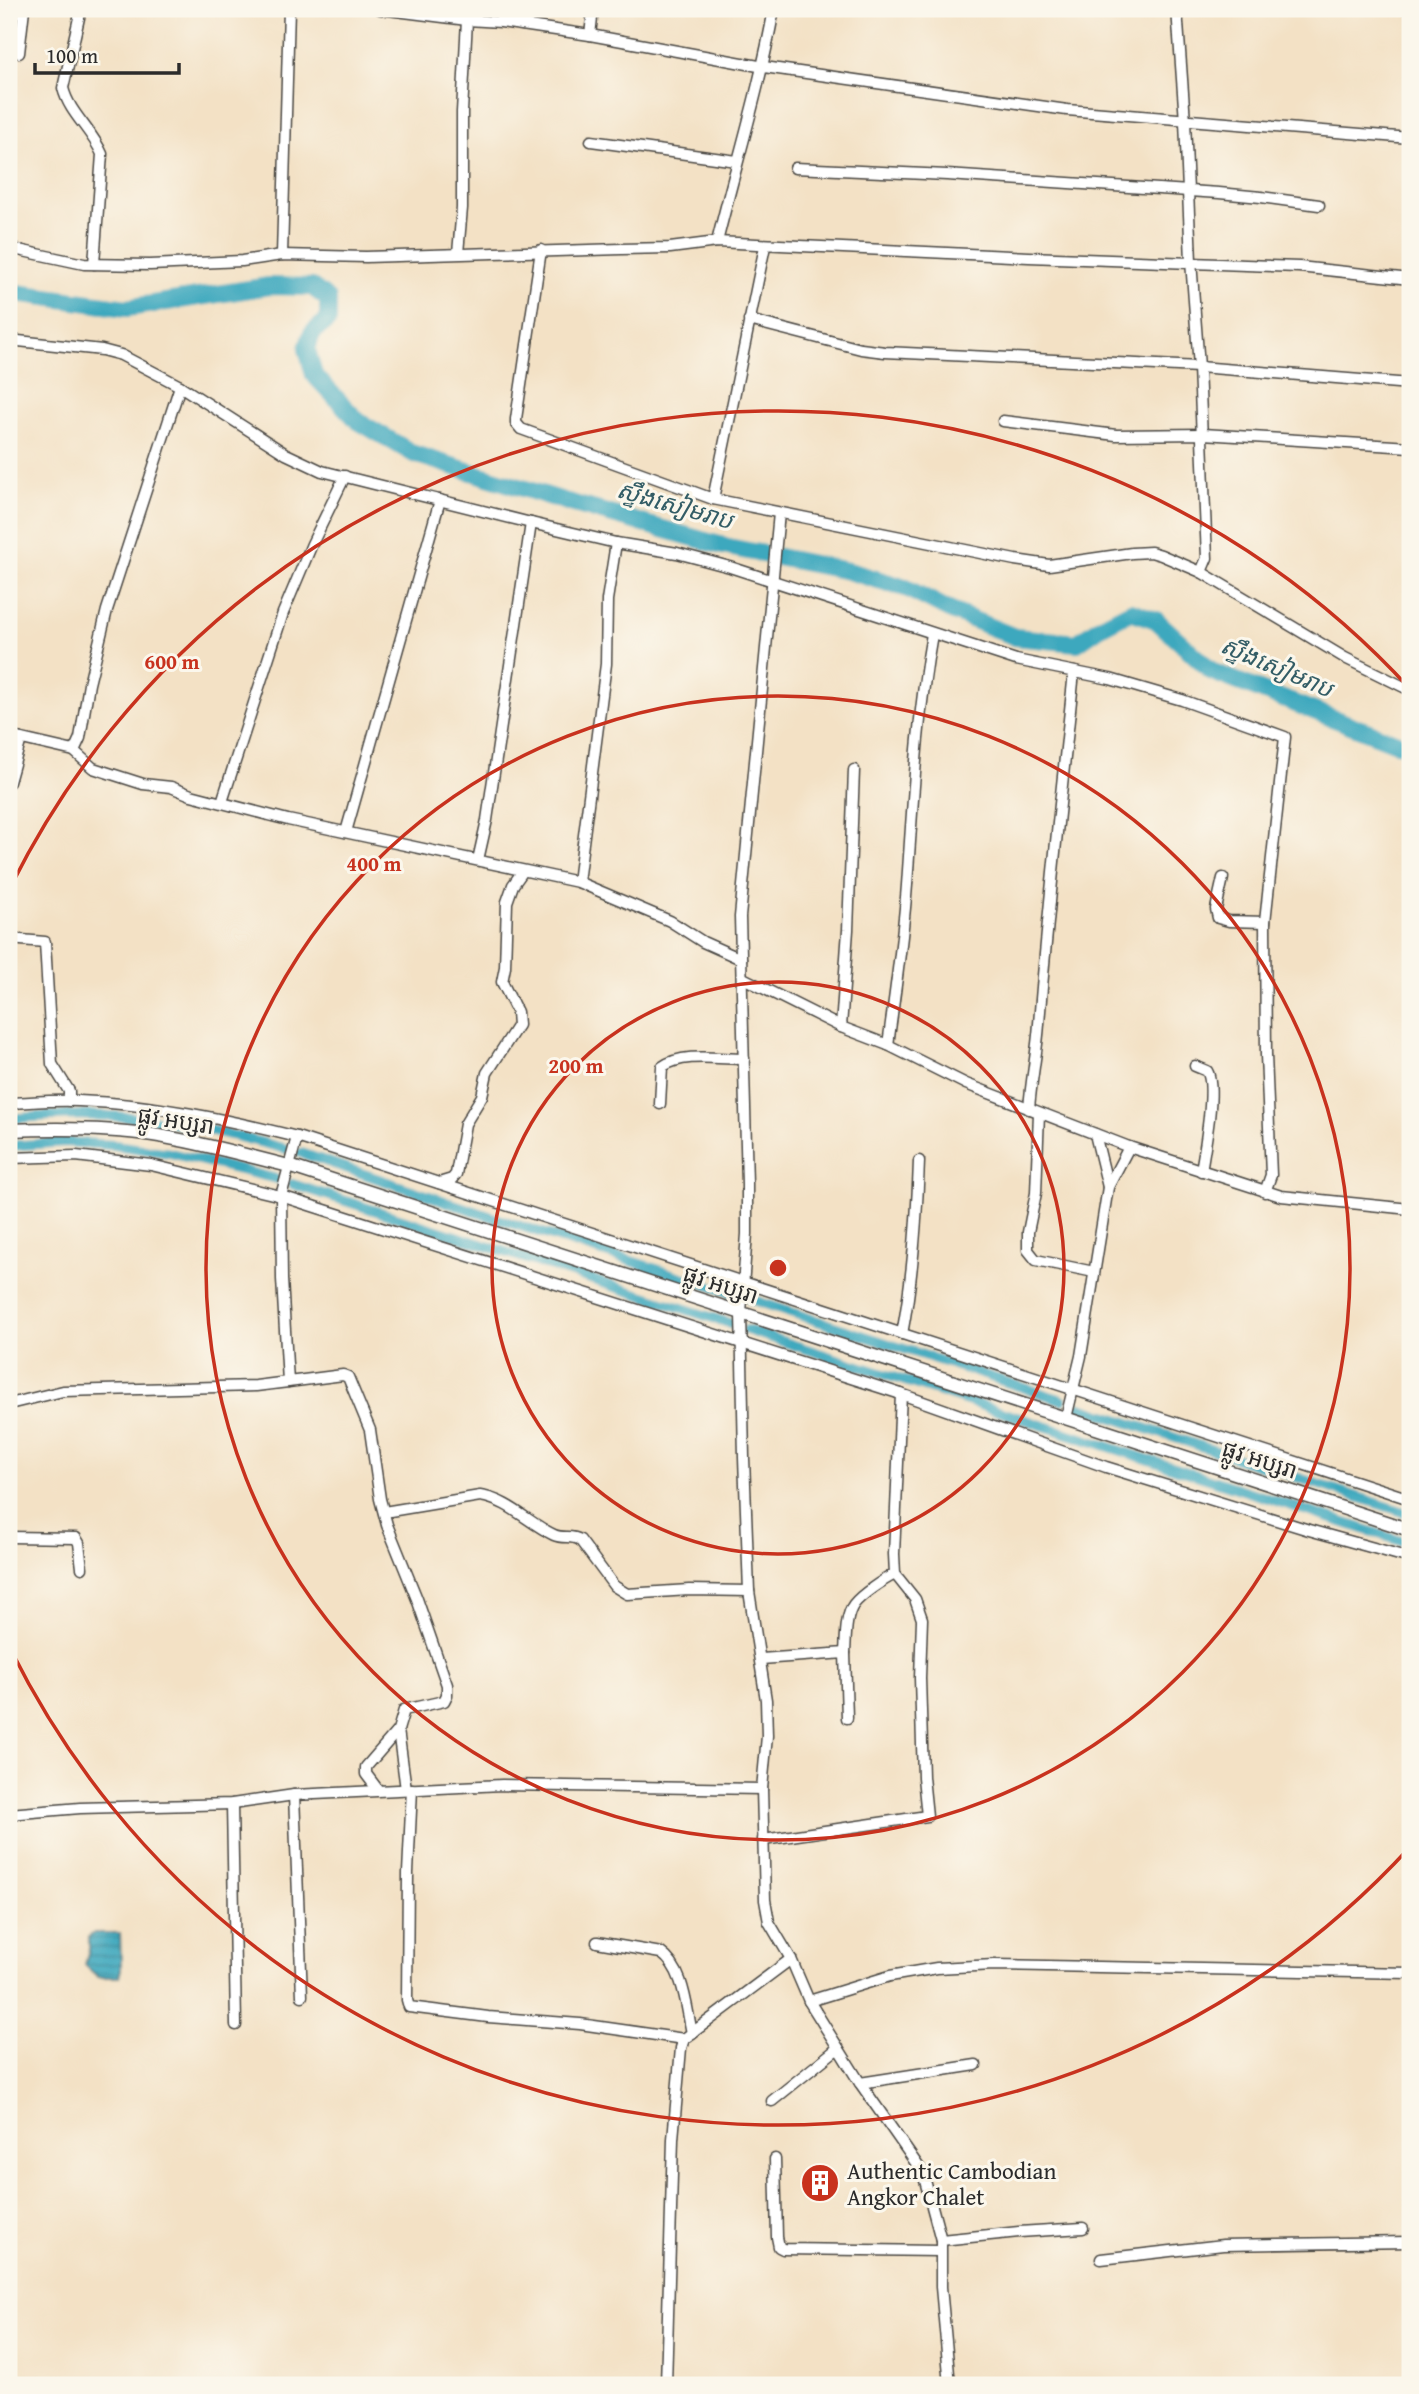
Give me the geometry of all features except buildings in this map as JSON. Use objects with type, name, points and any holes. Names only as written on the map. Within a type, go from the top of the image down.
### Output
[{"type":"street","points":[[19,52],[24,9]]},
{"type":"street","points":[[81,9],[63,88],[65,100],[97,142],[102,154],[94,264]]},
{"type":"street","points":[[282,255],[289,9]]},
{"type":"street","points":[[380,9],[429,12],[467,20],[523,25],[764,67],[1067,110],[1410,138]]},
{"type":"street","points":[[523,25],[525,9]]},
{"type":"street","points":[[590,35],[593,9]]},
{"type":"street","points":[[717,242],[764,67],[774,9]]},
{"type":"street","points":[[1177,9],[1203,433],[1207,558],[1201,572]]},
{"type":"street","points":[[458,253],[462,208],[462,112],[467,20]]},
{"type":"street","points":[[591,141],[737,162]]},
{"type":"street","points":[[795,168],[947,175],[1261,197],[1319,205]]},
{"type":"street","points":[[9,248],[94,264],[163,264],[242,261],[282,255],[366,257],[670,248],[717,242],[1029,257],[1191,261],[1299,267],[1410,279]]},
{"type":"street","points":[[713,499],[765,246]]},
{"type":"street","points":[[541,250],[516,418],[518,426],[713,499],[778,518],[1037,565],[1067,564],[1144,552],[1172,559],[1201,572],[1345,658],[1410,690]]},
{"type":"street","points":[[750,320],[861,349],[885,352],[1199,367],[1410,384]]},
{"type":"street","points":[[9,340],[102,350],[121,355],[180,386],[307,466],[531,523],[616,543],[677,553],[771,577],[932,634],[1016,660],[1110,679],[1182,700],[1285,737],[1265,922],[1266,1055],[1271,1175],[1265,1192]]},
{"type":"street","points":[[74,751],[80,738],[89,684],[107,610],[180,386]]},
{"type":"street","points":[[1003,421],[1116,435],[1203,433],[1410,447]]},
{"type":"street","points":[[222,802],[284,613],[312,544],[345,476]]},
{"type":"street","points":[[346,832],[440,500]]},
{"type":"street","points":[[778,518],[740,917],[747,1184],[741,1312],[744,1458],[749,1591],[766,1700],[767,1736],[762,1788],[763,1875],[769,1922],[791,1959],[810,2001],[860,2084],[923,2173],[935,2212],[941,2246],[943,2331],[950,2385]]},
{"type":"street","points":[[478,860],[531,523]]},
{"type":"street","points":[[578,882],[605,677],[607,600],[616,543]]},
{"type":"street","points":[[888,1045],[907,887],[910,819],[924,678],[932,634]]},
{"type":"street","points":[[1074,672],[1056,830],[1034,1111],[1036,1193],[1028,1232],[1028,1250],[1037,1260],[1094,1272]]},
{"type":"street","points":[[9,736],[74,751],[88,765],[105,774],[143,784],[170,786],[191,795],[288,820],[578,882],[670,921],[703,942],[741,959]]},
{"type":"street","points":[[9,782],[21,739]]},
{"type":"street","points":[[841,1027],[854,770]]},
{"type":"street","points":[[438,1183],[452,1179],[456,1174],[465,1124],[482,1096],[487,1073],[518,1025],[517,1012],[502,982],[507,902],[513,885],[523,871]]},
{"type":"street","points":[[1223,878],[1216,909],[1218,918],[1265,922]]},
{"type":"street","points":[[9,939],[45,942],[52,1065],[69,1091],[69,1101]]},
{"type":"street","points":[[743,978],[841,1027],[888,1045],[966,1084],[1129,1147],[1281,1196],[1410,1209]]},
{"type":"street","points":[[660,1104],[662,1067],[668,1063],[678,1059],[744,1059]]},
{"type":"street","points":[[1195,1066],[1207,1071],[1211,1080],[1201,1171]]},
{"type":"street","points":[[9,1103],[69,1101],[169,1110],[224,1119],[297,1137],[1410,1499]]},
{"type":"street","name":"ផ្លូវ អប្សរា","points":[[9,1130],[77,1129],[152,1135],[289,1166],[1410,1530]]},
{"type":"street","points":[[1095,1134],[1108,1187]]},
{"type":"street","points":[[288,1382],[282,1279],[281,1196],[297,1137]]},
{"type":"street","points":[[1066,1418],[1081,1356],[1108,1187],[1129,1147]]},
{"type":"street","points":[[9,1158],[76,1156],[151,1165],[281,1196],[901,1394],[1106,1466],[1309,1530],[1410,1558]]},
{"type":"street","points":[[902,1334],[913,1256],[919,1161]]},
{"type":"street","points":[[9,1404],[63,1391],[256,1385],[343,1374],[348,1377],[370,1430],[384,1512],[448,1690],[446,1698],[440,1703],[404,1710],[398,1730],[365,1769],[378,1790]]},
{"type":"street","points":[[763,1840],[927,1816],[920,1678],[922,1619],[915,1599],[895,1574],[901,1394]]},
{"type":"street","points":[[384,1512],[480,1496],[488,1497],[504,1503],[552,1534],[576,1537],[614,1586],[628,1594],[689,1590],[749,1591]]},
{"type":"street","points":[[9,1537],[76,1538],[82,1568]]},
{"type":"street","points":[[847,1718],[847,1623],[854,1604],[881,1581],[895,1574]]},
{"type":"street","points":[[761,1659],[845,1653]]},
{"type":"street","points":[[398,1730],[409,1789],[407,2000],[410,2007],[688,2036]]},
{"type":"street","points":[[9,1814],[80,1808],[232,1804],[294,1795],[502,1785],[762,1788]]},
{"type":"street","points":[[294,1795],[302,1996]]},
{"type":"street","points":[[232,1804],[236,2025]]},
{"type":"street","points":[[597,1942],[661,1953],[669,1958],[677,1971],[688,2036]]},
{"type":"street","points":[[666,2385],[678,2058],[688,2036],[791,1959]]},
{"type":"street","points":[[810,2001],[890,1976],[937,1968],[993,1965],[1410,1973]]},
{"type":"street","points":[[772,2101],[838,2048]]},
{"type":"street","points":[[860,2084],[976,2065]]},
{"type":"street","points":[[775,2160],[777,2236],[779,2247],[783,2249],[941,2246],[1019,2232],[1083,2228]]},
{"type":"street","points":[[1101,2259],[1223,2245],[1410,2242]]},
{"type":"water","points":[[94,1933],[120,1933],[119,1977],[98,1977],[85,1965],[89,1937]]},
{"type":"waterway","name":"ស្ទឹងសៀមរាប","points":[[9,292],[127,308],[269,286],[312,287],[328,299],[328,320],[312,333],[307,349],[314,375],[358,421],[414,454],[567,502],[723,546],[848,571],[906,588],[949,610],[1015,637],[1077,643],[1131,611],[1156,620],[1213,672],[1410,748]]},
{"type":"waterway","points":[[9,1119],[68,1115],[127,1117],[207,1130],[286,1149]]},
{"type":"waterway","points":[[9,1146],[64,1142],[114,1145],[170,1153],[277,1179]]},
{"type":"waterway","points":[[301,1153],[735,1294]]},
{"type":"waterway","points":[[292,1184],[732,1324]]},
{"type":"waterway","points":[[750,1299],[1062,1400]]},
{"type":"waterway","points":[[747,1330],[1410,1544]]},
{"type":"waterway","points":[[1077,1406],[1410,1514]]},
{"type":"place","name":"Authentic Cambodian Angkor Chalet","points":[[820,2183]]}]
